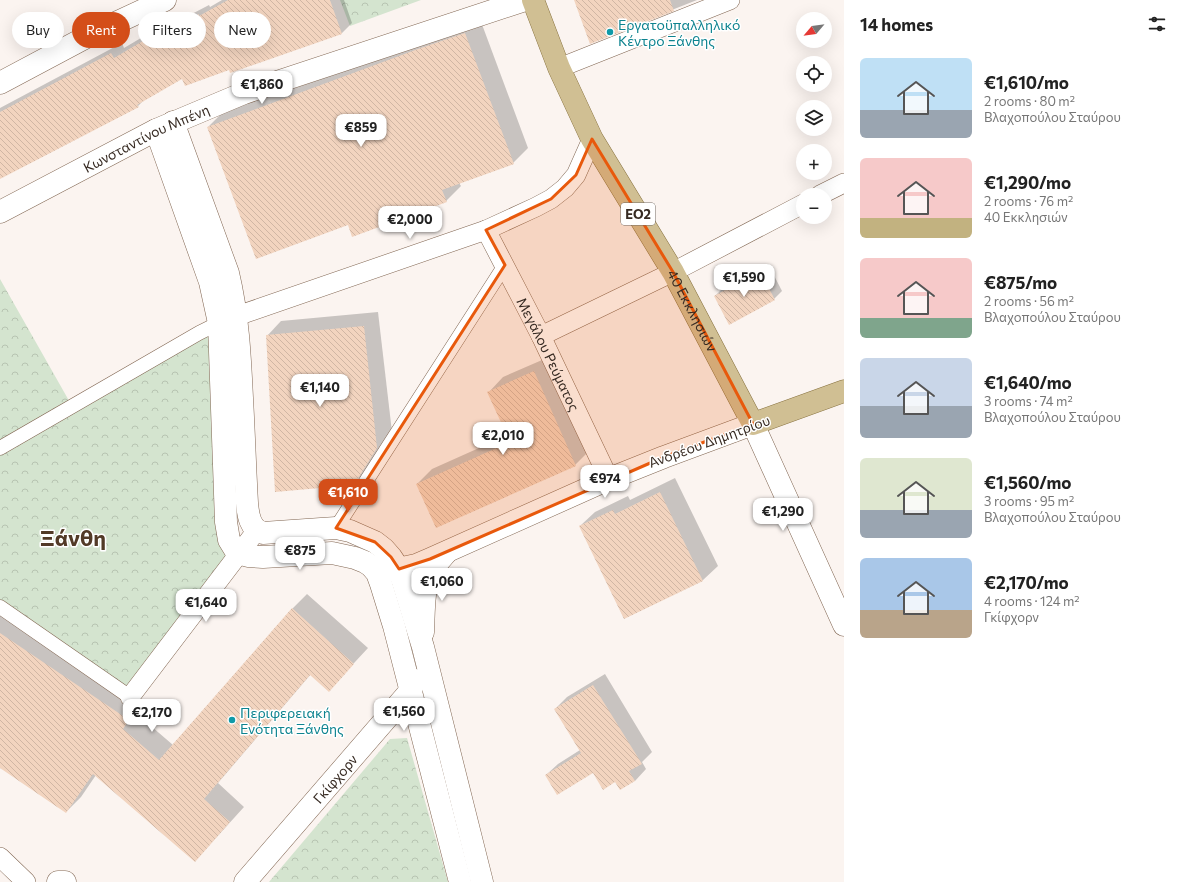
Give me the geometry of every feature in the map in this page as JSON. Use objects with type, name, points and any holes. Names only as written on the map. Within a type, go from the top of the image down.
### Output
[{"type":"main road","name":"40 Εκκλησιών","points":[[533,0],[559,68],[592,139],[673,272],[753,424]]},
{"type":"main road","name":"Ανδρέου Δημητρίου","points":[[753,424],[844,391]]},
{"type":"street","points":[[0,83],[94,33],[165,0]]},
{"type":"street","name":"Κωνσταντίνου Μπένη","points":[[0,212],[164,126],[244,93],[526,0]]},
{"type":"street","points":[[559,68],[730,0]]},
{"type":"street","points":[[164,126],[210,282],[228,319],[241,368],[247,503],[250,521],[257,530],[266,533],[336,528],[350,531],[375,542],[384,549],[399,569],[423,647],[482,882]]},
{"type":"street","points":[[0,448],[199,332],[228,319],[486,230],[536,207],[565,188],[576,175],[592,139]]},
{"type":"street","points":[[832,189],[844,183]]},
{"type":"street","points":[[541,336],[673,272],[796,208]]},
{"type":"street","name":"Μεγάλου Ρεύματος","points":[[486,230],[541,336],[609,479]]},
{"type":"street","points":[[336,528],[505,265]]},
{"type":"street","points":[[228,319],[226,522],[229,540],[232,547],[239,554],[263,557],[309,554],[342,554],[365,562],[377,573],[387,602],[411,690],[460,882]]},
{"type":"street","name":"Ανδρέου Δημητρίου","points":[[377,573],[416,565],[609,479],[664,456],[753,424]]},
{"type":"street","name":"40 Εκκλησιών","points":[[753,424],[844,625]]},
{"type":"street","points":[[0,607],[130,697],[257,530]]},
{"type":"street","points":[[423,647],[426,590],[429,576],[436,564],[448,551]]},
{"type":"street","name":"Γκίφχορν","points":[[245,882],[411,690],[418,672],[423,647]]},
{"type":"street","points":[[0,857],[26,882]]},
{"type":"street","points":[[58,882],[65,882]]},
{"type":"highlighted area","points":[[592,139],[673,272],[753,424],[664,457],[430,559],[399,569],[391,557],[375,542],[336,528],[505,265],[486,230],[551,199],[576,175]]},
{"type":"green space","points":[[340,0],[421,0],[350,26]]},
{"type":"green space","points":[[0,279],[72,406],[219,323],[234,549],[130,697],[0,607]]},
{"type":"green space","points":[[407,738],[448,882],[269,882],[390,739]]},
{"type":"building","points":[[228,0],[330,0],[342,34],[230,73],[229,70],[185,86],[182,79],[137,105],[139,107],[0,179],[0,112],[111,53],[114,58],[138,44],[138,48],[206,48],[206,12]]},
{"type":"building","name":"Εργατοϋπαλληλικό Κέντρο Ξάνθης","points":[[574,0],[670,0],[674,11],[590,44]]},
{"type":"building","points":[[465,33],[514,164],[442,190],[447,202],[352,237],[348,225],[256,259],[207,127]]},
{"type":"building","points":[[760,271],[775,300],[729,325],[714,296]]},
{"type":"building","points":[[364,326],[377,448],[354,485],[275,492],[266,335]]},
{"type":"building","points":[[534,371],[576,466],[436,528],[416,484],[510,442],[487,392]]},
{"type":"building","points":[[660,492],[703,581],[624,619],[579,526],[613,510],[615,514]]},
{"type":"building","points":[[292,608],[354,664],[329,692],[310,675],[204,799],[230,822],[195,862],[93,774],[66,813],[0,768],[0,633],[129,720],[123,729],[159,760]]},
{"type":"building","points":[[593,685],[642,764],[629,771],[635,781],[620,790],[615,782],[603,790],[593,773],[557,795],[545,775],[581,753],[554,709]]},
{"type":"place","name":"Εργατοϋπαλληλικό Κέντρο Ξάνθης","points":[[610,32]]},
{"type":"place","name":"Περιφερειακή Ενότητα Ξάνθης","points":[[232,720]]},
{"type":"district","name":"Ξάνθη","points":[[73,537]]}]
